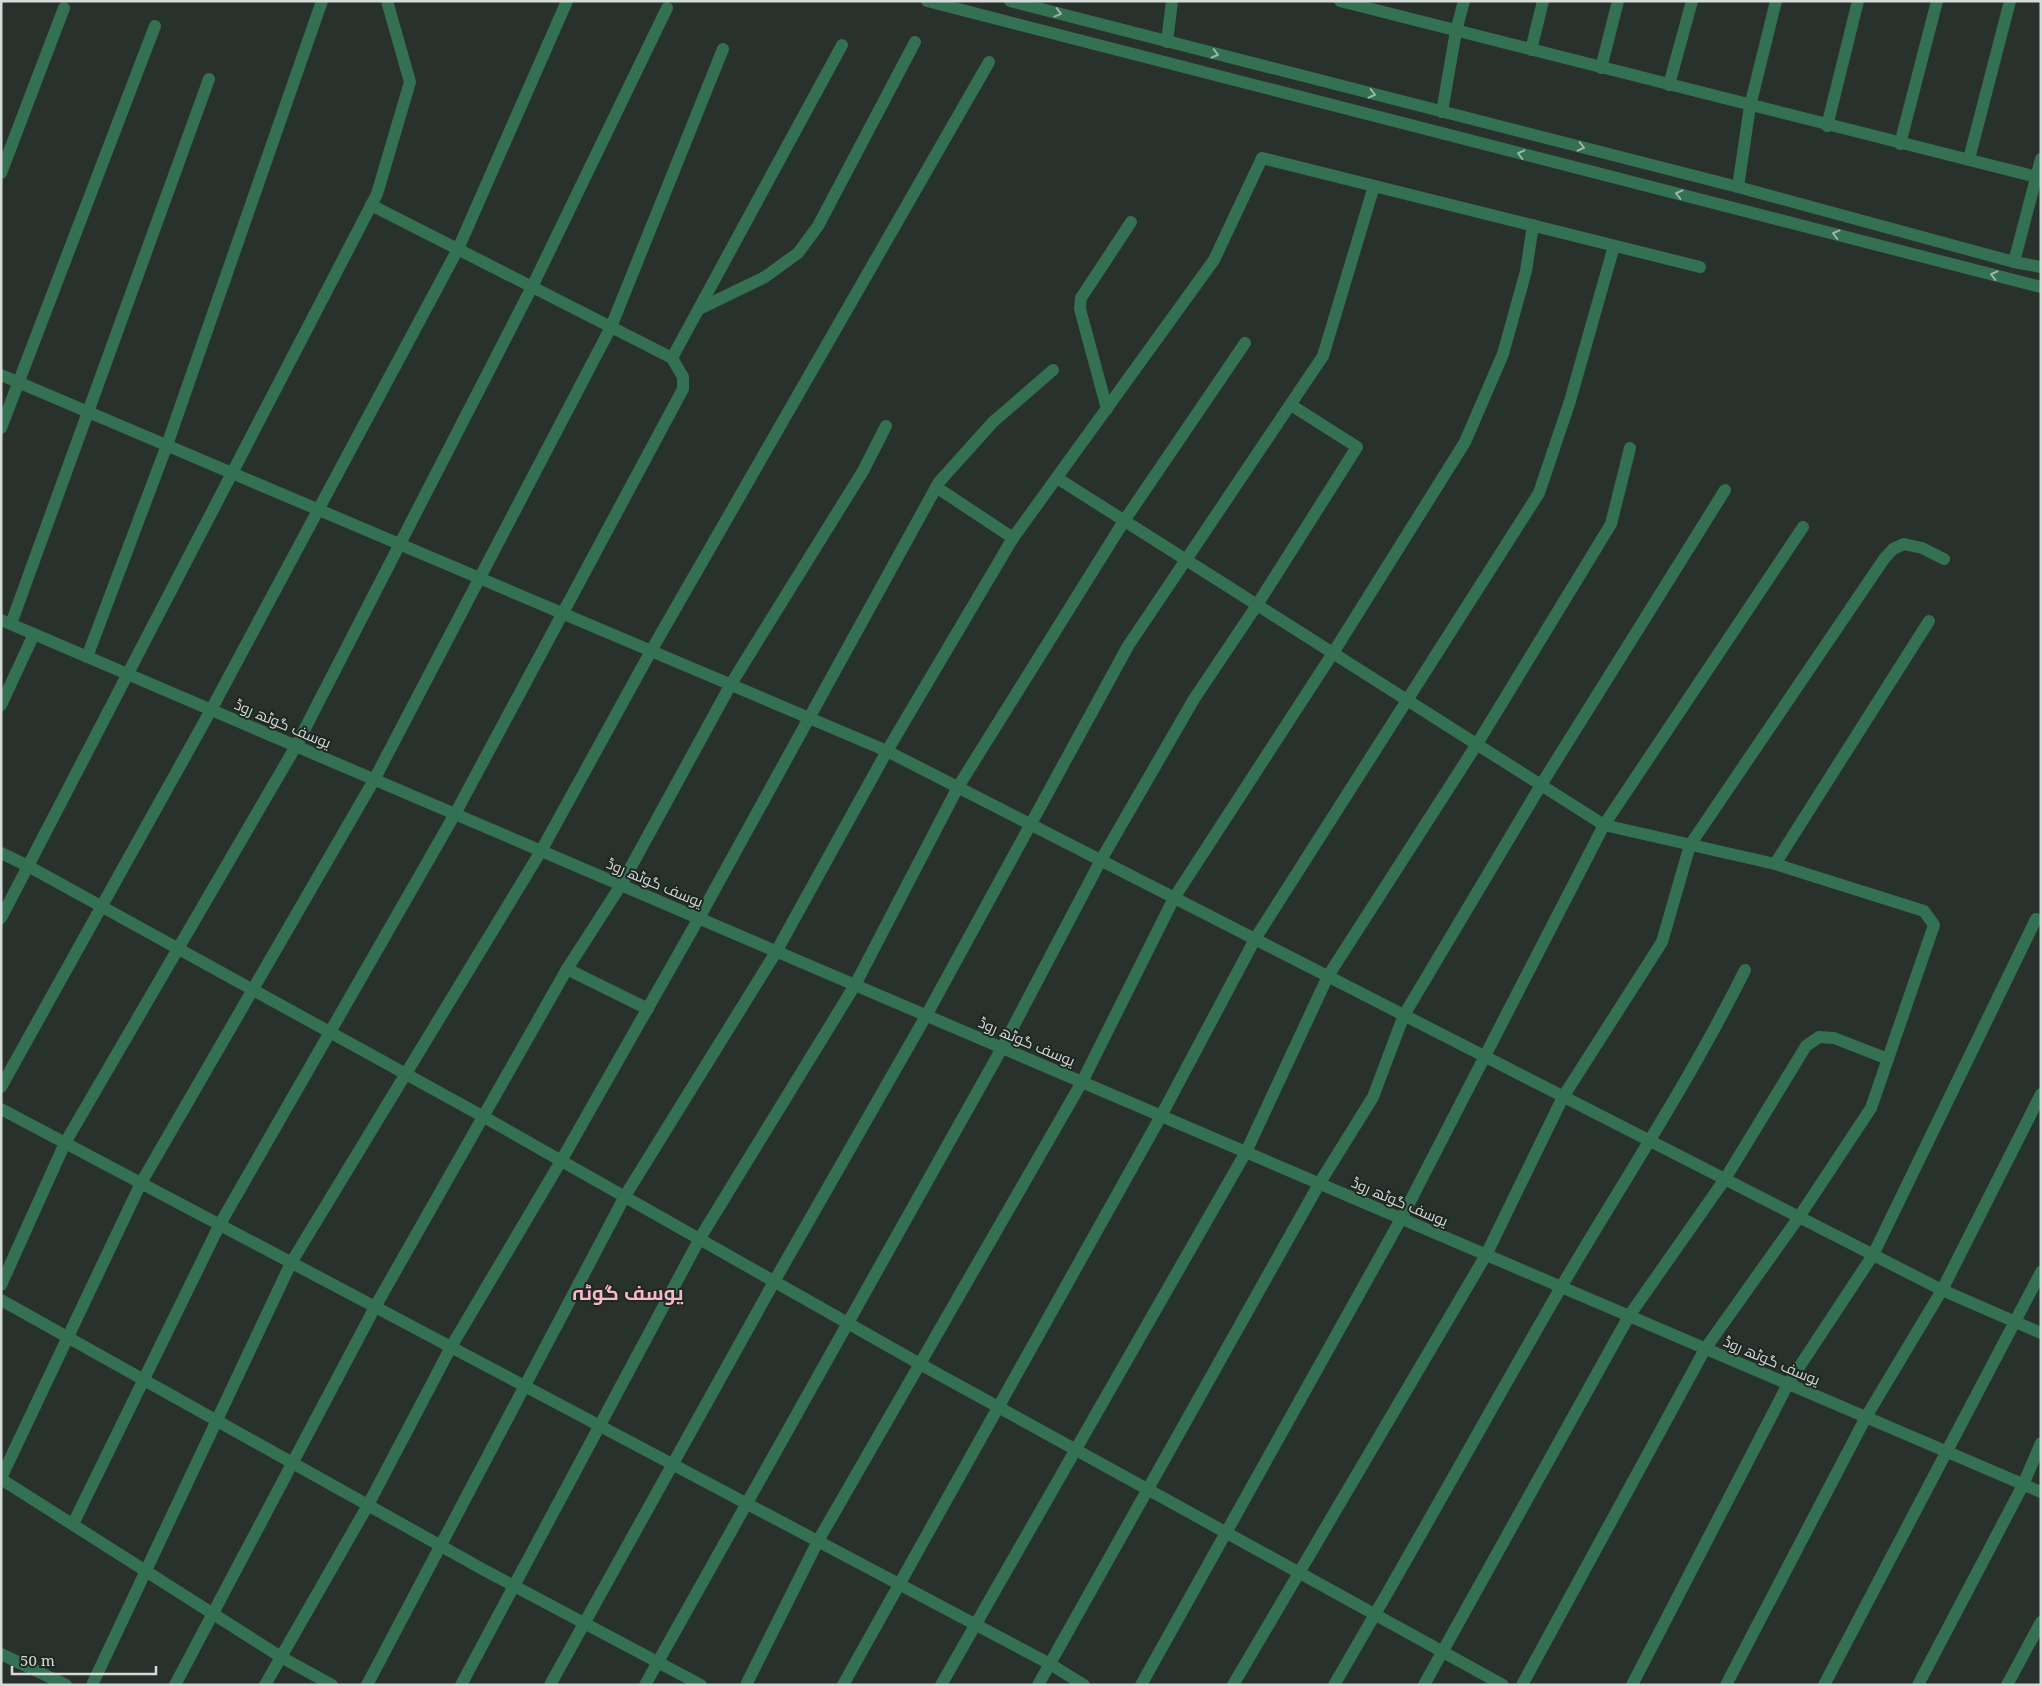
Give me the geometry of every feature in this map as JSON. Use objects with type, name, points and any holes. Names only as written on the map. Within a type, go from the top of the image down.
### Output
[{"type":"street","points":[[88,657],[168,445],[322,1]]},
{"type":"street","points":[[1,918],[377,194],[410,82],[387,1]]},
{"type":"street","points":[[1,1086],[211,710],[458,250],[567,1]]},
{"type":"street","points":[[927,1],[2041,287]]},
{"type":"street","points":[[1012,23],[1012,1],[1037,5],[1167,42],[1738,187],[2014,262],[2041,267]]},
{"type":"street","points":[[1167,42],[1172,1]]},
{"type":"street","points":[[1340,1],[1387,7],[1456,31],[1827,126],[2038,177]]},
{"type":"street","points":[[1442,112],[1456,31],[1464,1]]},
{"type":"street","points":[[1532,50],[1543,1]]},
{"type":"street","points":[[1601,68],[1618,1]]},
{"type":"street","points":[[1669,85],[1692,1]]},
{"type":"street","points":[[1738,187],[1750,106],[1776,1]]},
{"type":"street","points":[[1827,126],[1858,1]]},
{"type":"street","points":[[1900,144],[1937,1]]},
{"type":"street","points":[[1969,159],[2010,1]]},
{"type":"street","points":[[1037,5],[1037,29]]},
{"type":"street","points":[[1,173],[64,8]]},
{"type":"street","points":[[1,1284],[65,1143],[296,746],[532,287],[666,8]]},
{"type":"street","points":[[1,428],[155,26]]},
{"type":"street","points":[[699,309],[765,278],[798,252],[818,226],[914,42]]},
{"type":"street","points":[[672,358],[842,45]]},
{"type":"street","points":[[332,1685],[281,1657],[1,1479],[141,1183],[374,780],[478,577],[611,327],[722,49]]},
{"type":"street","points":[[92,1685],[291,1263],[404,1073],[541,851],[651,651],[989,62]]},
{"type":"street","points":[[6,622],[90,412],[209,79]]},
{"type":"street","points":[[367,1685],[625,1196],[776,952],[887,751],[1013,538],[1214,260],[1262,158],[1700,267]]},
{"type":"street","points":[[2014,262],[2038,177],[2041,159]]},
{"type":"street","points":[[550,1685],[775,1280],[926,1016],[1128,646],[1323,356],[1374,186]]},
{"type":"street","points":[[73,1524],[220,1224],[455,814],[683,388],[683,377],[672,358],[371,205]]},
{"type":"street","points":[[1107,409],[1080,309],[1081,298],[1131,222]]},
{"type":"street","points":[[746,1685],[818,1541],[1082,1082],[1174,898],[1333,653],[1465,442],[1503,354],[1526,271],[1533,225]]},
{"type":"street","points":[[843,1685],[1161,1116],[1255,939],[1540,493],[1570,401],[1614,246]]},
{"type":"street","points":[[461,1685],[700,1238],[855,985],[958,787],[1124,521],[1245,343]]},
{"type":"street","points":[[265,1685],[368,1505],[451,1347],[561,1161],[699,918],[936,487],[993,422],[1053,370]]},
{"type":"street","points":[[1,374],[887,751],[1942,1290],[2041,1333]]},
{"type":"street","points":[[645,1685],[1002,1048],[1101,860],[1194,699],[1257,605],[1357,447],[1291,404]]},
{"type":"street","points":[[175,1685],[374,1306],[484,1117],[567,969],[621,885],[731,684],[863,471],[886,426]]},
{"type":"street","points":[[941,1685],[1246,1152],[1328,976],[1477,744],[1611,524],[1630,448]]},
{"type":"street","points":[[1057,478],[1604,825],[1775,864],[1924,911],[1930,916],[1934,925],[1871,1108],[1799,1217],[1705,1349],[1522,1685]]},
{"type":"street","points":[[936,487],[1013,538]]},
{"type":"street","points":[[1038,1685],[1319,1184],[1373,1097],[1404,1015],[1541,785],[1725,490]]},
{"type":"street","points":[[1141,1685],[1401,1219],[1604,825],[1803,527]]},
{"type":"street","points":[[1233,1685],[1486,1255],[1563,1097],[1662,942],[1690,845],[1884,559],[1893,550],[1904,544],[1922,548],[1944,559]]},
{"type":"street","points":[[1775,864],[1929,621]]},
{"type":"street","name":"یوسف گوٹھ روڈ","points":[[6,622],[2041,1492]]},
{"type":"street","points":[[1,705],[34,634]]},
{"type":"street","points":[[1,853],[28,866],[484,1117],[775,1280],[920,1364],[1503,1685]]},
{"type":"street","points":[[1632,1685],[1788,1384],[1873,1255],[2036,919]]},
{"type":"street","points":[[567,969],[648,1009]]},
{"type":"street","points":[[1334,1685],[1562,1287],[1651,1142],[1718,1024],[1745,970]]},
{"type":"street","points":[[1424,1685],[1629,1316],[1725,1179],[1806,1046],[1819,1036],[1834,1038],[1888,1059]]},
{"type":"street","points":[[1726,1685],[1866,1417],[1942,1290],[2041,1094]]},
{"type":"street","points":[[1,1109],[900,1584],[1050,1664],[1084,1685]]},
{"type":"street","points":[[1824,1685],[2041,1272]]},
{"type":"street","points":[[1,1300],[514,1586],[701,1685]]},
{"type":"street","points":[[1918,1685],[2024,1485],[2041,1443]]},
{"type":"street","points":[[2007,1685],[2041,1622]]},
{"type":"street","points":[[2,1655],[66,1685]]},
{"type":"district","name":"یوسف گوٹہ","points":[[628,1292]]}]
